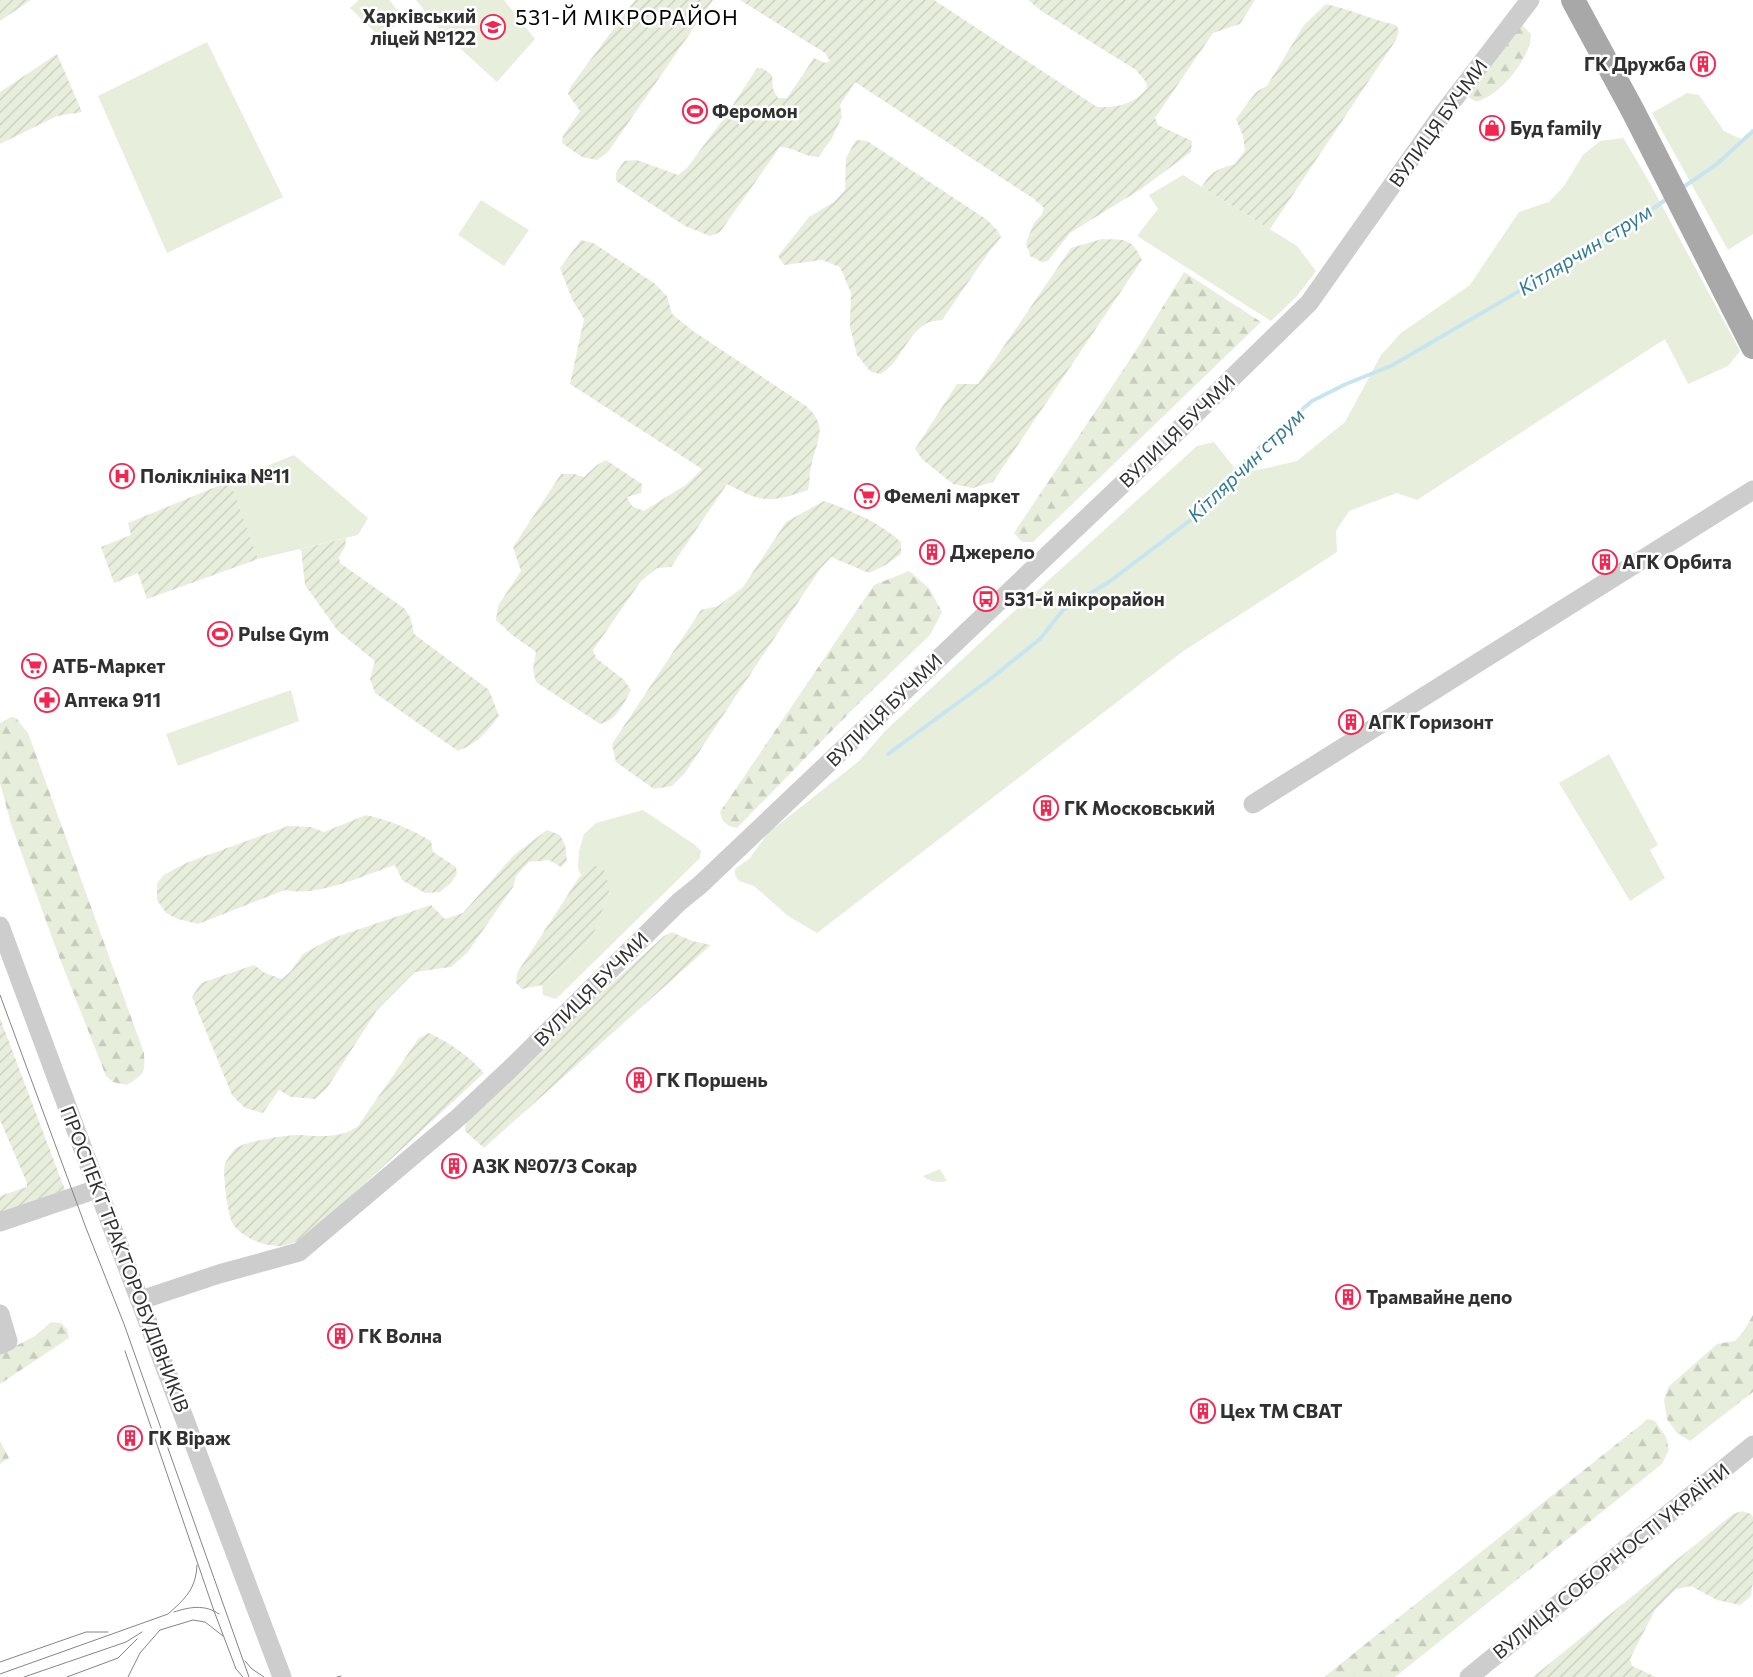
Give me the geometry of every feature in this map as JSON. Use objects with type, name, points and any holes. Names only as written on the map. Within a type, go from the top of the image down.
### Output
[{"type":"main road","points":[[1573,0],[1633,111],[1753,347]]},
{"type":"street","name":"ВУЛИЦЯ БУЧМИ","points":[[140,1300],[219,1274],[299,1252],[460,1116],[502,1077],[679,902],[700,885],[1142,465],[1309,303],[1441,116],[1509,24],[1530,0]]},
{"type":"street","points":[[1253,804],[1753,490]]},
{"type":"street","name":"ПРОСПЕКТ ТРАКТОРОБУДІВНИКІВ","points":[[0,926],[97,1189],[282,1677]]},
{"type":"street","points":[[0,1222],[97,1189]]},
{"type":"street","points":[[0,1314],[8,1341],[0,1345]]},
{"type":"street","name":"ВУЛИЦЯ СОБОРНОСТІ УКРАЇНИ","points":[[1469,1677],[1753,1445]]},
{"type":"green space","points":[[0,0],[31,0],[0,21]]},
{"type":"green space","points":[[359,0],[389,0],[404,18],[380,37],[350,8]]},
{"type":"green space","name":"Харківський ліцей №122","points":[[416,0],[504,0],[535,39],[497,82],[441,31]]},
{"type":"green space","points":[[635,0],[713,0],[608,152],[597,160],[582,157],[562,143],[563,136],[580,111],[568,94],[571,86]]},
{"type":"green space","points":[[740,0],[934,0],[1097,107],[1104,107],[1118,106],[1137,98],[1147,88],[1146,82],[1136,70],[1043,12],[1028,0],[1255,0],[1240,24],[1213,33],[1155,118],[1158,125],[1192,141],[1191,152],[1141,189],[1070,233],[1048,261],[1042,262],[1030,256],[1026,243],[1034,223],[1042,214],[1044,208],[1034,199],[855,82],[840,105],[842,117],[831,140],[818,157],[780,147],[720,232],[710,236],[685,226],[616,181],[616,173],[624,161],[637,160],[678,175],[687,168],[727,114],[757,68],[762,68],[772,75],[773,89],[778,98],[787,98],[814,58],[825,63],[830,61],[825,53]]},
{"type":"green space","points":[[1326,4],[1396,25],[1399,31],[1396,40],[1270,229],[1202,187],[1215,171],[1235,164],[1245,150],[1243,136],[1236,119],[1256,92],[1267,86],[1304,25]]},
{"type":"green space","points":[[1521,24],[1531,34],[1530,43],[1521,62],[1500,88],[1479,101],[1472,100],[1468,96]]},
{"type":"green space","points":[[207,42],[283,197],[167,253],[98,96]]},
{"type":"green space","points":[[57,54],[82,112],[57,116],[0,144],[0,92]]},
{"type":"green space","points":[[1687,93],[1699,95],[1724,131],[1743,140],[1753,131],[1753,234],[1728,250],[1652,113]]},
{"type":"green space","points":[[1612,119],[1647,178],[1740,351],[1728,366],[1688,384],[1665,339],[1417,500],[1397,493],[1349,511],[1336,531],[1337,552],[1182,652],[817,933],[788,916],[754,886],[739,881],[735,875],[735,869],[750,858],[768,833],[859,761],[885,731],[1197,446],[1214,442],[1237,471],[1253,471],[1297,461],[1345,422],[1381,355],[1401,333],[1470,285],[1519,212],[1549,202],[1564,186],[1583,155],[1600,141],[1623,138]]},
{"type":"green space","points":[[856,140],[867,141],[986,219],[1001,237],[942,320],[929,322],[920,328],[908,341],[894,363],[881,374],[871,372],[857,355],[850,327],[851,293],[840,267],[822,260],[784,265],[778,256],[809,217],[834,202],[845,190],[846,158]]},
{"type":"green space","points":[[1183,175],[1297,246],[1316,271],[1297,296],[1271,321],[1137,236],[1158,209],[1149,195]]},
{"type":"green space","points":[[481,200],[529,230],[504,266],[458,235]]},
{"type":"green space","points":[[1102,239],[1126,241],[1134,247],[1142,260],[993,482],[973,488],[953,484],[922,459],[915,449],[957,384],[978,384],[1071,248]]},
{"type":"green space","points":[[581,240],[593,243],[654,283],[667,296],[672,314],[693,331],[806,406],[818,421],[819,427],[808,490],[775,499],[766,499],[749,495],[727,484],[671,567],[657,568],[641,581],[593,650],[596,658],[624,680],[631,690],[615,715],[600,724],[536,682],[533,669],[536,652],[511,634],[496,620],[498,606],[521,571],[513,547],[561,474],[574,474],[584,477],[597,465],[606,460],[642,484],[641,493],[627,497],[632,506],[644,511],[687,484],[702,469],[570,384],[584,319],[572,299],[560,268]]},
{"type":"green space","points":[[1184,272],[1261,322],[1033,542],[1022,542],[1014,533],[1135,352]]},
{"type":"green space","points":[[294,455],[368,518],[358,535],[258,559],[230,481]]},
{"type":"green space","points":[[230,481],[258,559],[147,599],[138,573],[114,583],[101,547],[131,535],[128,523]]},
{"type":"green space","points":[[824,501],[855,513],[893,535],[901,542],[901,554],[884,566],[869,573],[831,557],[820,569],[685,773],[672,786],[654,789],[616,762],[612,744],[701,610],[718,606],[743,587],[786,522]]},
{"type":"green space","points":[[346,538],[345,547],[339,557],[340,563],[405,609],[411,619],[414,634],[489,690],[499,716],[477,741],[458,751],[375,693],[370,679],[375,661],[338,631],[305,585],[301,549]]},
{"type":"green space","points":[[909,571],[929,588],[942,612],[930,635],[857,705],[737,828],[729,826],[723,821],[720,812],[874,585]]},
{"type":"green space","points":[[291,690],[299,721],[178,766],[166,734]]},
{"type":"green space","points":[[11,717],[16,718],[28,733],[144,1053],[143,1072],[127,1085],[113,1082],[106,1076],[58,954],[11,824],[0,783],[0,723]]},
{"type":"green space","points":[[1609,754],[1658,845],[1650,850],[1665,878],[1630,901],[1559,783]]},
{"type":"green space","points":[[643,810],[695,845],[701,851],[700,858],[556,999],[543,995],[542,985],[574,957],[593,935],[609,893],[593,865],[581,875],[578,868],[579,851],[584,834],[596,823]]},
{"type":"green space","points":[[366,815],[400,825],[431,841],[433,852],[456,867],[457,874],[451,883],[440,892],[425,893],[402,880],[395,865],[326,888],[311,891],[285,890],[198,924],[178,919],[166,913],[157,900],[157,883],[164,875],[186,863],[288,826],[311,827],[324,832]]},
{"type":"green space","points":[[547,830],[560,835],[565,845],[567,861],[561,867],[549,860],[529,862],[516,876],[513,887],[467,953],[451,967],[415,972],[377,1010],[327,1088],[315,1099],[291,1097],[279,1090],[263,1113],[245,1108],[232,1095],[192,997],[201,983],[254,965],[265,973],[282,979],[291,971],[303,954],[330,939],[431,905],[445,919],[463,913],[514,855]]},
{"type":"green space","points":[[593,865],[603,869],[606,873],[609,893],[593,935],[574,957],[542,985],[522,989],[516,983],[517,973],[580,876]]},
{"type":"green space","points":[[672,932],[692,941],[711,945],[484,1148],[465,1131],[465,1126],[476,1109],[664,936]]},
{"type":"green space","points":[[0,1018],[65,1190],[0,1220],[0,1196],[27,1187],[27,1183],[0,1120]]},
{"type":"green space","points":[[429,1033],[459,1050],[484,1073],[308,1236],[287,1245],[274,1246],[247,1237],[237,1229],[229,1213],[224,1176],[225,1164],[235,1149],[241,1145],[276,1137],[337,1135],[358,1126],[419,1038]]},
{"type":"green space","points":[[940,1169],[947,1181],[934,1182],[923,1176]]},
{"type":"green space","points":[[1753,1315],[1753,1392],[1690,1441],[1677,1433],[1667,1419],[1664,1400],[1668,1387],[1717,1344],[1735,1341]]},
{"type":"green space","points":[[51,1322],[61,1323],[67,1329],[69,1338],[0,1384],[0,1354],[35,1336]]},
{"type":"green space","points":[[1648,1419],[1655,1421],[1666,1437],[1669,1450],[1662,1464],[1395,1677],[1324,1677]]},
{"type":"green space","points":[[0,1441],[9,1458],[0,1464]]},
{"type":"green space","points":[[1742,1511],[1751,1514],[1753,1517],[1753,1581],[1751,1596],[1740,1605],[1717,1600],[1691,1586],[1676,1589],[1655,1610],[1630,1659],[1632,1666],[1656,1677],[1533,1677],[1733,1514]]},
{"type":"waterway","name":"Кітлярчин струм","points":[[1682,188],[1717,164],[1753,131]]},
{"type":"waterway","name":"Кітлярчин струм","points":[[888,754],[989,680],[1040,639],[1063,610],[1109,582],[1213,503],[1236,470],[1312,401],[1346,384],[1393,365],[1631,224],[1668,198]]},
{"type":"tram line","points":[[0,995],[86,1228],[124,1324],[249,1677]]},
{"type":"tram line","points":[[125,1351],[214,1611],[236,1669],[243,1677]]},
{"type":"tram line","points":[[0,1674],[168,1614],[180,1603],[192,1587],[197,1565]]},
{"type":"tram line","points":[[174,1612],[197,1607],[219,1614]]},
{"type":"tram line","points":[[128,1677],[140,1653],[160,1630],[193,1620],[205,1622],[223,1636]]},
{"type":"tram line","points":[[0,1662],[86,1632],[108,1632]]},
{"type":"tram line","points":[[24,1677],[126,1642],[142,1632]]},
{"type":"tram line","points":[[67,1677],[118,1658],[137,1639]]},
{"type":"tram line","points":[[245,1661],[252,1669],[264,1677]]},
{"type":"tram line","points":[[337,1677],[341,1676]]},
{"type":"place","name":"Харківський ліцей №122","points":[[493,27]]},
{"type":"place","name":"ГК Дружба","points":[[1703,64]]},
{"type":"place","name":"Феромон","points":[[695,111]]},
{"type":"place","name":"Буд family","points":[[1492,128]]},
{"type":"place","name":"Поліклініка №11","points":[[122,476]]},
{"type":"place","name":"Фемелі маркет","points":[[867,496]]},
{"type":"place","name":"Джерело","points":[[932,552]]},
{"type":"place","name":"АГК Орбита","points":[[1605,562]]},
{"type":"place","name":"531-й мікрорайон","points":[[986,599]]},
{"type":"place","name":"Pulse Gym","points":[[220,634]]},
{"type":"place","name":"АТБ-Маркет","points":[[34,666]]},
{"type":"place","name":"Аптека 911","points":[[47,700]]},
{"type":"place","name":"АГК Горизонт","points":[[1351,722]]},
{"type":"place","name":"ГК Московський","points":[[1046,808]]},
{"type":"place","name":"ГК Поршень","points":[[639,1080]]},
{"type":"place","name":"АЗК №07/3 Сокар","points":[[454,1166]]},
{"type":"place","name":"Трамвайне депо","points":[[1348,1297]]},
{"type":"place","name":"ГК Волна","points":[[340,1336]]},
{"type":"place","name":"Цех ТМ СВАТ","points":[[1203,1411]]},
{"type":"place","name":"ГК Віраж","points":[[130,1438]]},
{"type":"district","name":"531-Й МІКРОРАЙОН","points":[[627,18]]}]
